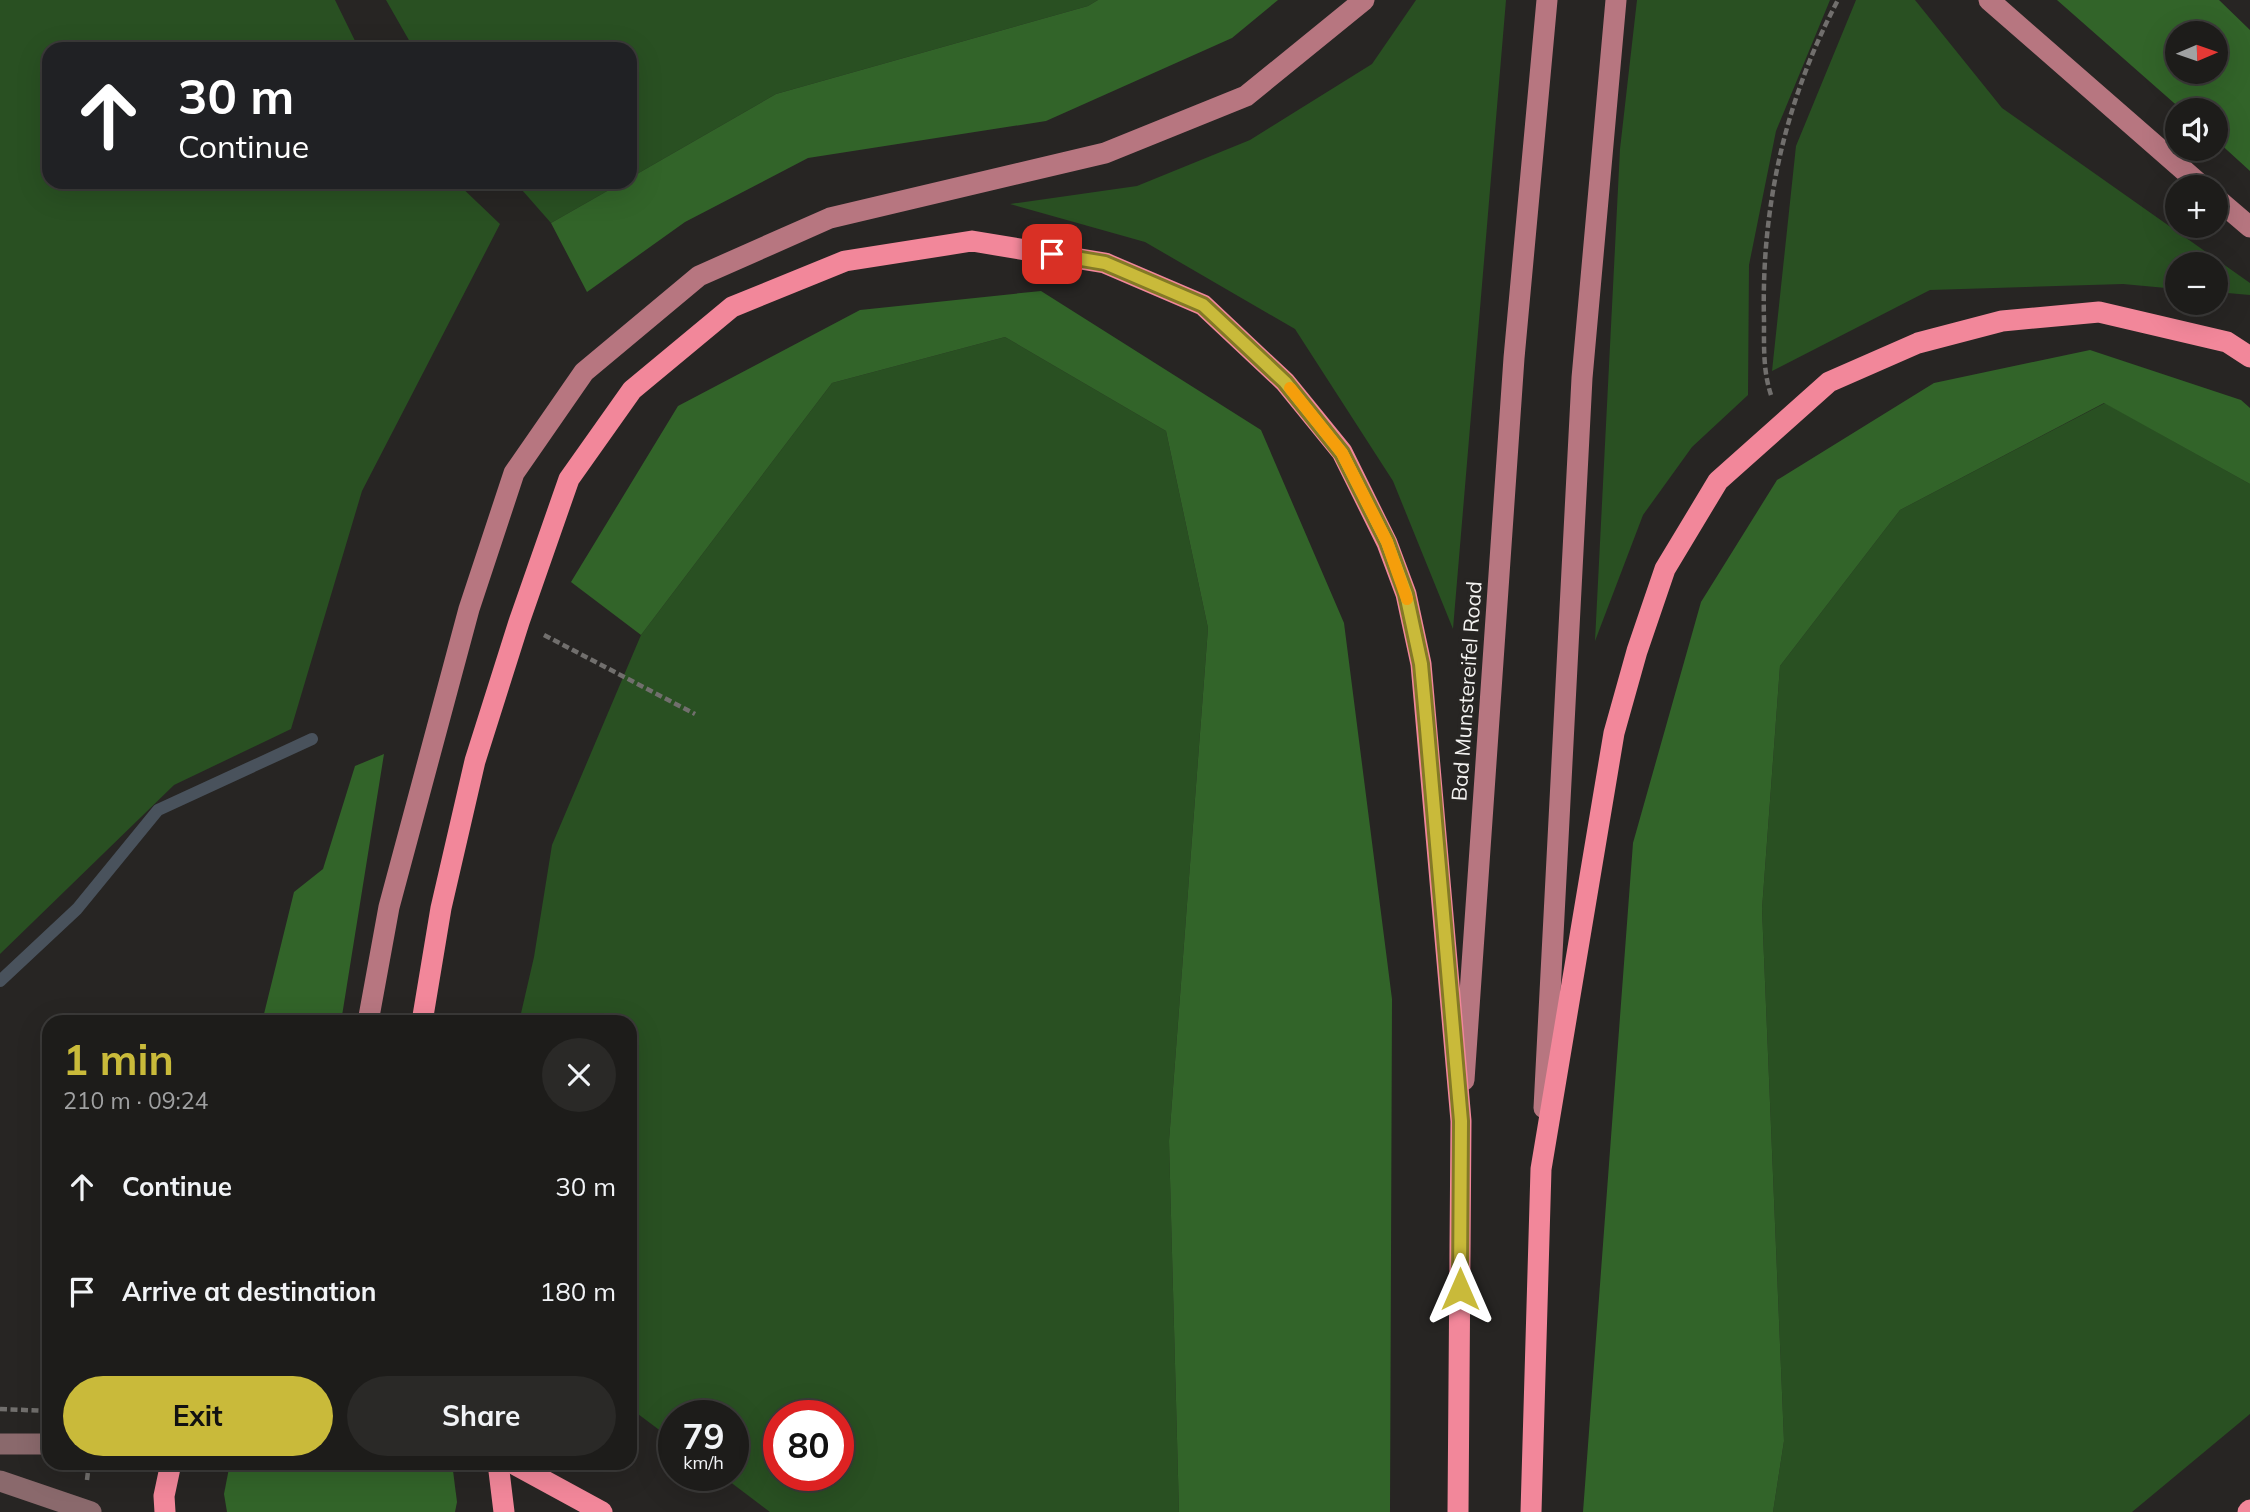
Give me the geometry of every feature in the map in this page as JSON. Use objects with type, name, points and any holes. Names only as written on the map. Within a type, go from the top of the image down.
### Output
[{"type":"highway","points":[[423,1015],[441,908],[475,761],[519,622],[569,480],[632,390],[732,307],[845,261],[972,241],[1105,263],[1203,305],[1285,382],[1342,453],[1387,542],[1406,594],[1423,690],[1461,1121]]},
{"type":"highway","points":[[1531,1512],[1541,1169],[1615,733],[1637,651],[1665,569],[1718,481],[1829,382],[1918,343],[2002,321],[2099,312],[2227,342],[2250,357]]},
{"type":"highway","name":"Bad Munstereifel Road","points":[[1458,1512],[1461,1121]]},
{"type":"highway","points":[[164,1512],[170,1470]]},
{"type":"highway","points":[[499,1470],[504,1512]]},
{"type":"highway","points":[[525,1470],[602,1512]]},
{"type":"main road","points":[[369,1015],[389,907],[473,597],[514,473],[584,372],[699,276],[830,218],[1105,153],[1246,96],[1364,0]]},
{"type":"main road","name":"Bad Munstereifel Road","points":[[1461,1121],[1514,358],[1546,0]]},
{"type":"main road","points":[[1541,1169],[1582,378],[1616,0]]},
{"type":"main road","points":[[1989,0],[2189,175]]},
{"type":"main road","points":[[2228,208],[2250,227]]},
{"type":"street","points":[[0,1444],[42,1444]]},
{"type":"street","points":[[0,1481],[91,1512]]},
{"type":"path","points":[[1781,426],[1765,376],[1762,267],[1780,145],[1815,43],[1838,0]]},
{"type":"path","points":[[519,622],[695,714]]},
{"type":"path","points":[[0,1409],[42,1411]]},
{"type":"green space","points":[[0,0],[335,0],[356,42],[42,42],[42,189],[463,189],[500,224],[362,491],[291,729],[174,785],[0,954]]},
{"type":"green space","points":[[386,0],[1098,0],[1088,6],[776,94],[637,174],[637,42],[410,42]]},
{"type":"green space","points":[[1098,0],[1278,0],[1232,38],[1046,121],[808,158],[685,222],[587,292],[551,223],[611,189],[637,189],[637,174],[776,94],[1088,6]]},
{"type":"green space","points":[[1416,0],[1506,0],[1453,629],[1393,481],[1295,329],[1145,242],[1010,204],[1137,186],[1250,140],[1372,64]]},
{"type":"green space","points":[[1637,0],[1830,0],[1776,131],[1749,265],[1748,395],[1692,447],[1643,515],[1595,641],[1620,149]]},
{"type":"green space","points":[[1856,0],[1915,0],[2002,108],[2165,223],[2165,238],[2186,238],[2206,252],[2165,252],[2165,288],[2123,284],[1930,290],[1772,371],[1796,146]]},
{"type":"green space","points":[[2057,0],[2219,0],[2250,30],[2250,171],[2228,151],[2228,98],[2168,98]]},
{"type":"green space","points":[[521,189],[611,189],[551,223]]},
{"type":"green space","points":[[2228,267],[2250,283],[2250,295],[2228,293]]},
{"type":"green space","points":[[1041,291],[1261,430],[1344,623],[1392,999],[1390,1512],[1179,1512],[1169,1141],[1208,628],[1166,431],[1005,337],[832,383],[641,635],[571,582],[678,406],[860,310]]},
{"type":"green space","points":[[1005,337],[1166,431],[1208,628],[1169,1141],[1179,1512],[770,1512],[742,1491],[749,1491],[749,1400],[658,1400],[658,1429],[637,1413],[637,1015],[521,1015],[534,957],[552,845],[641,635],[832,383]]},
{"type":"green space","points":[[2090,350],[2241,400],[2250,408],[2250,484],[2104,403],[1900,510],[1780,666],[1762,909],[1784,1441],[1773,1512],[1583,1512],[1633,843],[1701,602],[1777,480],[1934,383]]},
{"type":"green space","points":[[2105,403],[2250,484],[2250,1414],[2132,1512],[1773,1512],[1784,1441],[1762,909],[1780,666],[1900,510]]},
{"type":"green space","points":[[384,754],[342,1015],[264,1015],[294,892],[323,869],[355,766]]},
{"type":"green space","points":[[229,1470],[453,1470],[457,1502],[455,1512],[227,1512],[224,1494]]},
{"type":"waterway","points":[[0,981],[77,909],[158,810],[312,739]]},
{"type":"slow traffic","points":[[1290,388],[1342,453],[1387,542],[1407,599]]},
{"type":"route","points":[[1052,254],[1105,263],[1203,305],[1285,382],[1342,453],[1387,542],[1406,594],[1421,664],[1461,1121],[1460,1289]]}]
